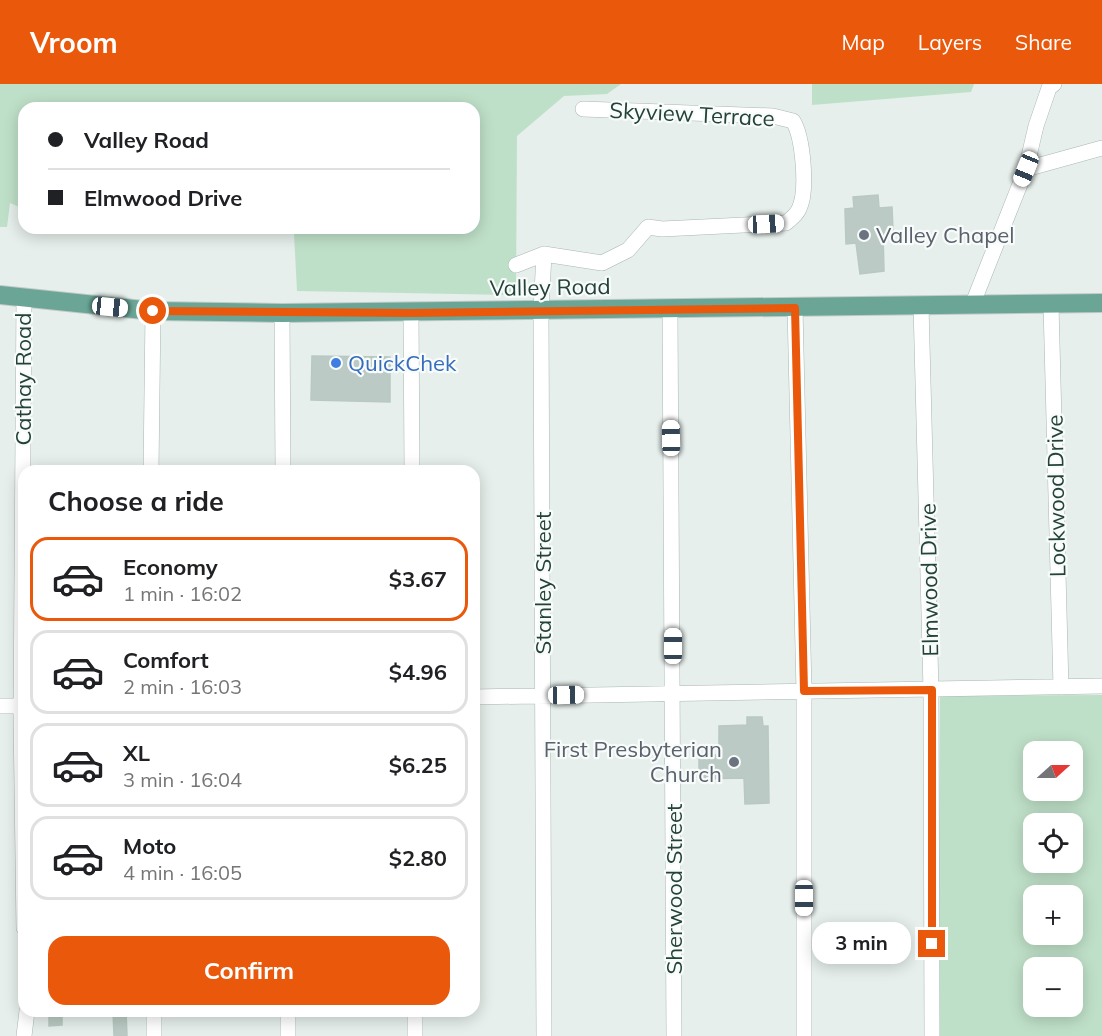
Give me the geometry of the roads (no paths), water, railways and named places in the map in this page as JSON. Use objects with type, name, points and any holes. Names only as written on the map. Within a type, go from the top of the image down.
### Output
[{"type":"main road","name":"Valley Road","points":[[0,295],[153,311],[282,313],[1102,303]]},
{"type":"street","points":[[974,303],[1026,169],[1036,126],[1050,88],[1054,84]]},
{"type":"street","name":"Skyview Terrace","points":[[544,254],[602,263],[628,250],[648,227],[662,229],[786,223],[799,210],[804,194],[798,130],[793,121],[773,116],[583,108]]},
{"type":"street","points":[[1026,169],[1102,148]]},
{"type":"street","points":[[516,265],[544,254],[541,311]]},
{"type":"street","name":"Cathay Road","points":[[23,465],[24,298]]},
{"type":"street","name":"Elmwood Drive","points":[[921,305],[932,690],[932,1036]]},
{"type":"street","name":"Lockwood Drive","points":[[1051,305],[1061,687]]},
{"type":"street","points":[[795,308],[804,691],[804,1036]]},
{"type":"street","name":"Sherwood Street","points":[[670,310],[674,693],[674,1036]]},
{"type":"street","points":[[151,465],[153,311]]},
{"type":"street","name":"Stanley Street","points":[[541,311],[544,1036]]},
{"type":"street","points":[[282,313],[283,465]]},
{"type":"street","points":[[411,313],[412,465]]},
{"type":"street","points":[[480,697],[1102,686]]},
{"type":"street","points":[[0,706],[18,706]]},
{"type":"street","points":[[24,1036],[26,1017]]},
{"type":"street","points":[[154,1017],[154,1036]]},
{"type":"street","points":[[288,1017],[288,1036]]},
{"type":"street","points":[[415,1017],[415,1036]]},
{"type":"place","name":"Valley Chapel","points":[[864,235]]},
{"type":"place","name":"QuickChek","points":[[336,363]]},
{"type":"place","name":"First Presbyterian Church","points":[[734,762]]}]
